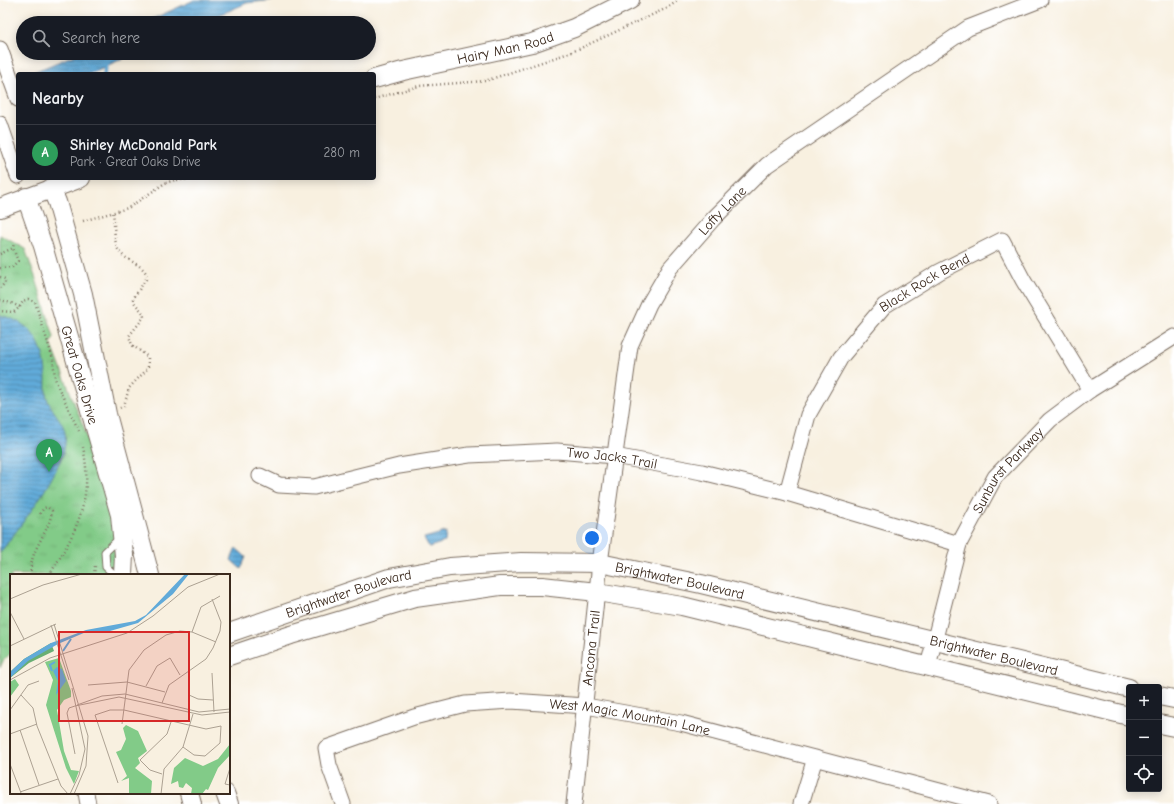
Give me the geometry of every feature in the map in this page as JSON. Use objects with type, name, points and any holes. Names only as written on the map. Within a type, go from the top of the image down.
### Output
[{"type":"street","name":"Hairy Man Road","points":[[376,78],[403,71],[532,43],[574,28],[630,0]]},
{"type":"street","name":"Lofty Lane","points":[[600,563],[630,346],[649,304],[670,268],[713,219],[767,165],[968,28],[1040,0]]},
{"type":"street","points":[[0,49],[16,93]]},
{"type":"street","name":"Great Oaks Drive","points":[[0,124],[16,171]]},
{"type":"street","name":"Great Oaks Drive","points":[[19,180],[43,246],[120,515],[123,536],[123,574]]},
{"type":"street","points":[[0,208],[26,197],[49,183],[68,180]]},
{"type":"street","name":"Great Oaks Drive","points":[[49,183],[83,294],[107,414],[150,574]]},
{"type":"street","name":"Black Rock Bend","points":[[787,493],[808,415],[841,357],[884,306],[939,272],[1002,240],[1023,280],[1090,390]]},
{"type":"street","name":"Sunburst Parkway","points":[[928,666],[933,641],[959,544],[995,477],[1050,420],[1090,390],[1174,337]]},
{"type":"street","name":"Two Jacks Trail","points":[[260,476],[279,485],[314,487],[399,466],[468,455],[556,451],[614,456],[702,472],[787,493],[959,544]]},
{"type":"street","name":"Brightwater Boulevard","points":[[230,634],[389,578],[450,567],[521,562],[600,563],[701,584],[1126,687]]},
{"type":"street","name":"Ancona Trail","points":[[574,804],[586,706],[600,563]]},
{"type":"street","name":"Brightwater Boulevard","points":[[230,656],[291,635],[415,598],[500,586],[542,586],[597,592],[682,606],[1126,715]]},
{"type":"street","points":[[230,624],[254,616],[284,614]]},
{"type":"street","points":[[1162,697],[1174,699]]},
{"type":"street","name":"West Magic Mountain Lane","points":[[343,804],[326,748],[414,717],[465,704],[511,701],[586,706],[681,723],[989,804]]},
{"type":"street","points":[[1162,725],[1174,727]]},
{"type":"street","points":[[801,804],[815,758]]},
{"type":"street","points":[[86,794],[88,804]]},
{"type":"street","points":[[189,794],[192,804]]},
{"type":"street","points":[[225,794],[229,804]]},
{"type":"lane","points":[[114,574],[106,567],[105,552],[123,536]]},
{"type":"path","points":[[82,221],[113,213],[136,204],[155,188],[175,180]]},
{"type":"path","points":[[107,414],[124,406],[129,388],[148,368],[148,357],[132,345],[129,336],[144,317],[142,311],[136,306],[133,299],[146,280],[147,276],[143,269],[122,256],[117,249],[113,213]]},
{"type":"path","points":[[0,268],[12,267],[18,262],[14,243]]},
{"type":"path","points":[[0,254],[14,248]]},
{"type":"path","points":[[0,277],[5,279],[5,283],[0,288]]},
{"type":"path","points":[[0,311],[14,312],[20,308],[23,301],[28,299],[35,302],[53,359],[55,378],[81,436]]},
{"type":"path","points":[[0,300],[11,303],[20,308]]},
{"type":"path","points":[[50,574],[66,548],[83,509],[87,491],[87,463],[82,443]]},
{"type":"path","points":[[31,574],[31,558],[47,527],[52,511],[47,507],[44,508],[38,516]]},
{"type":"green space","points":[[0,235],[25,249],[54,337],[51,343],[84,428],[113,515],[116,537],[113,574],[10,574],[10,654],[3,661],[0,668]]},
{"type":"water","points":[[194,0],[275,0],[247,3],[217,16],[159,16]]},
{"type":"water","points":[[62,60],[120,60],[93,72],[34,72]]},
{"type":"water","points":[[0,315],[11,318],[20,323],[28,329],[39,344],[45,363],[47,398],[62,423],[65,441],[63,455],[44,492],[0,553]]},
{"type":"water","points":[[446,532],[445,542],[429,547],[424,538]]},
{"type":"water","points":[[236,548],[246,557],[241,569],[231,560]]},
{"type":"pier","points":[[16,78],[16,109],[0,111],[0,82]]},
{"type":"waterway","points":[[105,72],[108,61]]},
{"type":"place","name":"Shirley McDonald Park","points":[[49,472]]}]
